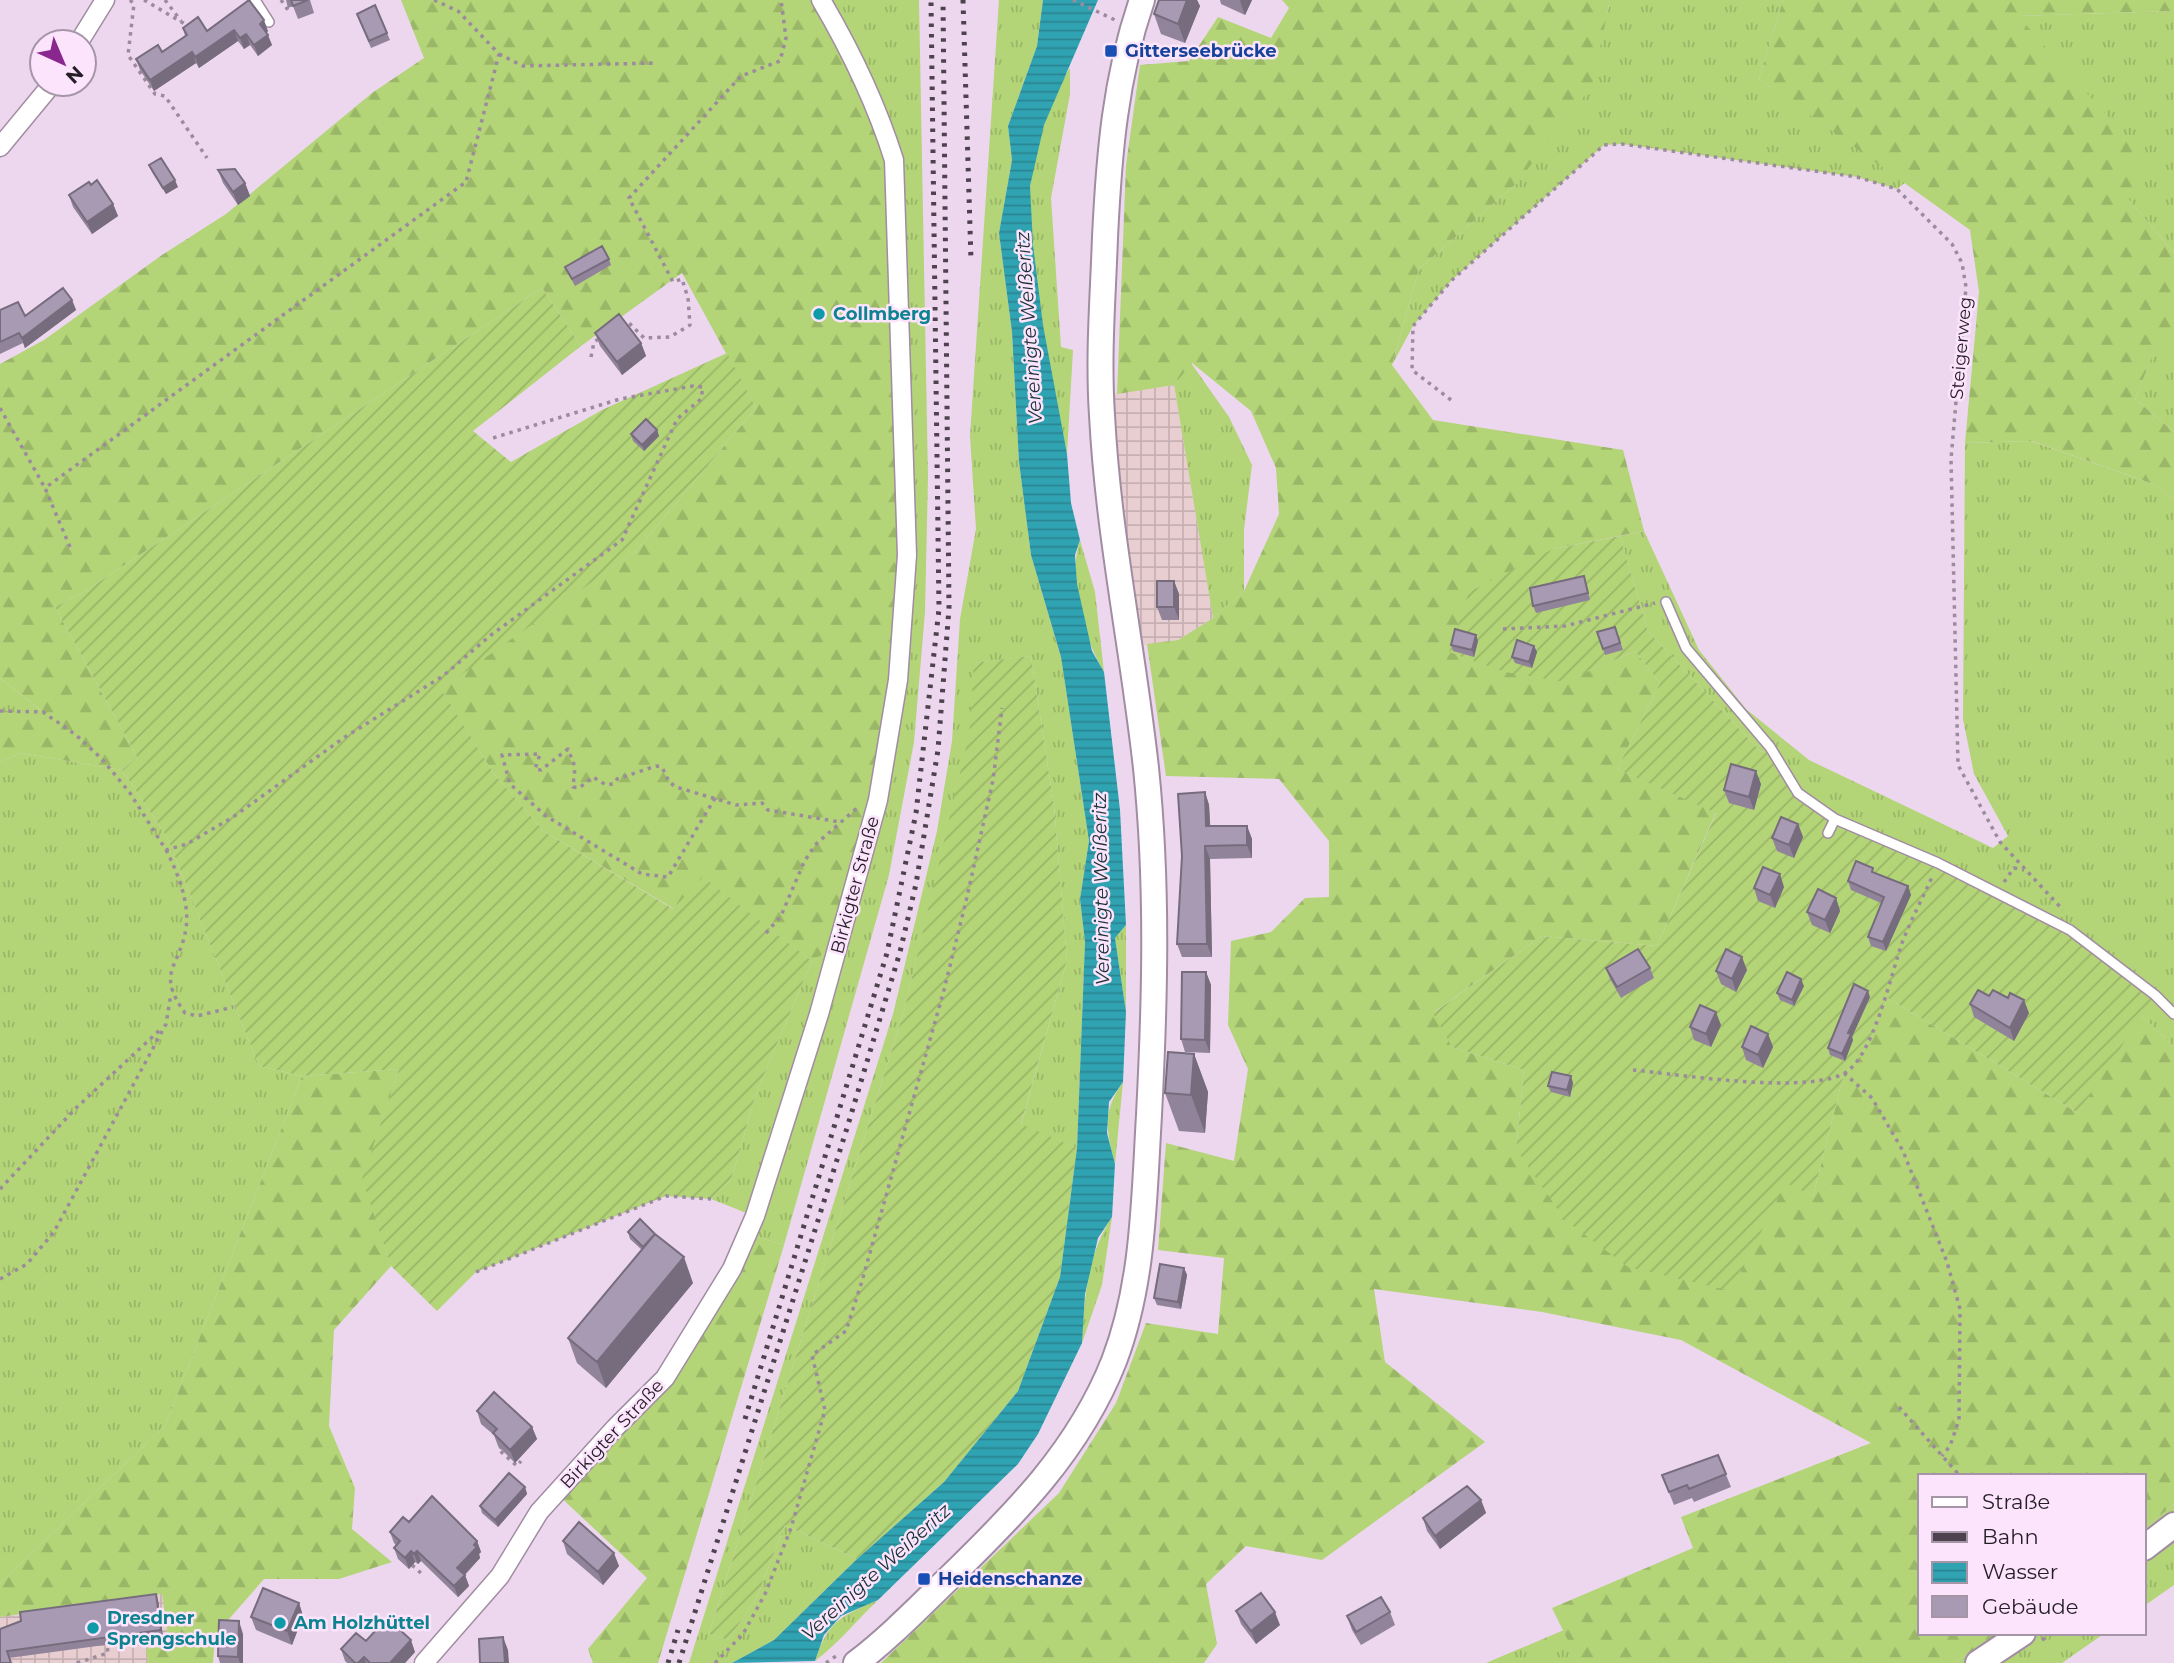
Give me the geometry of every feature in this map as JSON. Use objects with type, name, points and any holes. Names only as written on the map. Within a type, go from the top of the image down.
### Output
[{"type":"main road","points":[[846,1659],[986,1542],[1055,1467],[1084,1422],[1113,1362],[1135,1289],[1144,1203],[1153,1034],[1154,872],[1140,719],[1106,466],[1101,363],[1109,157],[1114,107],[1142,0]]},
{"type":"main road","points":[[2146,1546],[2174,1525]]},
{"type":"main road","points":[[1978,1663],[2020,1635]]},
{"type":"street","points":[[88,28],[105,0]]},
{"type":"street","name":"Birkigter Straße","points":[[424,1663],[500,1576],[540,1512],[615,1428],[665,1378],[732,1269],[755,1216],[819,1014],[878,800],[898,680],[907,555],[894,160],[881,119],[855,60],[821,0]]},
{"type":"street","points":[[0,147],[40,98]]},
{"type":"lane","points":[[255,0],[269,22]]},
{"type":"lane","points":[[1666,602],[1686,648],[1770,747],[1798,793],[1835,819],[1938,863],[2070,929],[2155,995],[2174,1014]]},
{"type":"lane","points":[[1828,833],[1835,819]]},
{"type":"path","points":[[130,0],[134,4],[128,55],[155,94],[165,96],[207,158]]},
{"type":"path","points":[[144,0],[192,29]]},
{"type":"path","points":[[165,0],[182,23]]},
{"type":"path","points":[[281,0],[288,10]]},
{"type":"path","points":[[434,0],[458,10],[499,54],[523,66],[655,63]]},
{"type":"path","points":[[611,330],[629,323],[644,338],[670,337],[690,325],[688,298],[682,279],[673,282],[629,198],[741,76],[780,61],[786,38],[781,0]]},
{"type":"path","points":[[1073,0],[1116,20],[1112,32]]},
{"type":"path","points":[[45,488],[466,181],[499,54]]},
{"type":"path","name":"Steigerweg","points":[[1451,400],[1412,370],[1413,326],[1452,280],[1604,145],[1622,144],[1857,177],[1897,189],[1951,244],[1962,262],[1966,287],[1951,459],[1958,765],[2000,842],[2065,913],[2070,929]]},
{"type":"path","points":[[592,357],[594,342],[603,336]]},
{"type":"path","points":[[166,850],[187,844],[233,817],[345,737],[443,676],[491,635],[622,540],[677,419],[701,399],[704,387],[693,386],[620,400],[493,438]]},
{"type":"path","points":[[0,408],[45,488],[70,547]]},
{"type":"path","points":[[1503,629],[1565,626],[1643,604],[1666,602]]},
{"type":"path","points":[[715,1663],[743,1634],[765,1594],[791,1528],[824,1410],[812,1355],[846,1331],[862,1281],[944,990],[967,897],[992,780],[1002,708]]},
{"type":"path","points":[[0,711],[43,712],[76,735],[102,759],[130,793],[166,850],[183,897],[187,928],[174,958],[166,1024],[54,1232],[27,1264],[0,1279]]},
{"type":"path","points":[[715,798],[668,877],[642,874],[546,816],[510,783],[502,755],[540,754],[535,769],[541,770],[568,749],[575,767],[573,788],[579,788],[593,777],[606,785],[613,784],[629,774],[656,766],[662,767],[669,782],[676,787],[715,798],[736,805],[762,803],[768,810],[840,822]]},
{"type":"path","points":[[765,933],[791,899],[804,862],[816,845],[853,810],[878,800]]},
{"type":"path","points":[[1633,1070],[1809,1084],[1844,1073],[1851,1068],[1868,1040],[1886,997],[1903,942],[1938,863]]},
{"type":"path","points":[[2007,899],[2003,884],[2007,875],[2014,868],[2026,871]]},
{"type":"path","points":[[171,994],[185,1013],[197,1016],[233,1007]]},
{"type":"path","points":[[0,1189],[76,1108],[166,1024]]},
{"type":"path","points":[[1844,1073],[1872,1098],[1903,1151],[1947,1262],[1960,1309],[1959,1420],[1950,1446],[1942,1457]]},
{"type":"path","points":[[476,1272],[666,1196],[711,1199]]},
{"type":"path","points":[[1899,1407],[1958,1474]]},
{"type":"path","points":[[503,1444],[498,1449],[510,1461],[517,1466],[521,1461]]},
{"type":"path","points":[[412,1565],[423,1575]]},
{"type":"path","points":[[77,1663],[108,1653],[107,1645]]},
{"type":"path","points":[[826,1663],[846,1659]]},
{"type":"shaded area","points":[[1174,385],[1213,618],[1178,640],[1140,646],[1118,477],[1111,394]]},
{"type":"shaded area","points":[[162,1594],[169,1646],[147,1649],[148,1663],[0,1663],[0,1617]]},
{"type":"green space","points":[[401,0],[821,0],[894,160],[907,555],[898,680],[840,944],[812,961],[703,878],[674,909],[545,832],[494,774],[440,688],[636,551],[756,408],[682,273],[581,346],[542,288],[87,590],[55,607],[137,757],[122,770],[21,753],[0,762],[0,711],[42,711],[0,678],[0,364],[44,340],[162,255],[226,214],[372,93],[424,58]]},
{"type":"green space","points":[[821,0],[919,0],[928,477],[925,612],[914,742],[889,875],[784,1245],[747,1234],[754,1216],[711,1199],[731,1180],[756,1094],[812,961],[840,944]]},
{"type":"green space","points":[[999,0],[1043,0],[1037,46],[1008,126],[1012,160],[999,233],[1012,332],[1019,462],[1031,555],[1061,657],[1089,841],[1080,899],[1085,942],[1077,1148],[1021,1125],[1067,960],[1054,806],[1031,656],[975,663],[970,735],[904,1011],[709,1634],[728,1640],[757,1597],[785,1525],[857,1559],[774,1640],[732,1663],[689,1663],[893,1014],[937,831],[952,741],[960,619],[976,529],[970,436]]},
{"type":"green space","points":[[1282,0],[1610,0],[1592,86],[1516,184],[1419,269],[1392,365],[1433,420],[1623,450],[1644,531],[1553,549],[1563,682],[1635,651],[1660,683],[1617,769],[1716,812],[1657,946],[1542,936],[1434,1012],[1452,1047],[1524,1070],[1516,1149],[1786,1182],[1813,1196],[1844,1073],[1864,1049],[1886,997],[2078,1113],[2140,1014],[2174,1047],[2174,1504],[2146,1527],[2146,1474],[1918,1474],[1918,1635],[1996,1635],[1954,1663],[1579,1663],[1552,1608],[1693,1548],[1681,1517],[1871,1443],[1681,1340],[1542,1312],[1374,1289],[1385,1362],[1485,1442],[1322,1560],[1246,1546],[1206,1584],[1217,1644],[1204,1663],[881,1663],[1059,1493],[1116,1403],[1146,1323],[1218,1334],[1224,1258],[1158,1250],[1166,1143],[1234,1161],[1248,1069],[1228,1025],[1231,941],[1271,932],[1305,898],[1329,897],[1329,841],[1279,779],[1166,776],[1147,644],[1178,640],[1213,618],[1244,591],[1279,514],[1276,468],[1251,411],[1192,363],[1174,385],[1117,394],[1126,165],[1140,65],[1189,61],[1218,17],[1271,38],[1289,8]]},
{"type":"green space","points":[[1610,0],[1783,0],[1759,79],[1906,182],[1897,189],[1857,177],[1622,144],[1604,145],[1452,280],[1413,326],[1392,365],[1419,269],[1516,184],[1608,11]]},
{"type":"green space","points":[[1783,0],[2174,0],[2174,11],[2018,16],[2144,157],[2129,200],[2174,253],[2174,345],[2157,344],[2135,399],[2174,432],[2174,499],[2153,484],[2032,441],[1965,443],[1979,292],[1970,230],[1759,79]]},
{"type":"green space","points":[[2174,11],[2174,253],[2129,200],[2018,16]]},
{"type":"green space","points":[[1070,68],[1070,94],[1051,198],[1061,347],[1073,350],[1067,454],[1036,288],[1030,189],[1034,161],[1044,126],[1056,93]]},
{"type":"green space","points":[[542,288],[581,346],[473,431],[511,462],[602,410],[727,353],[756,408],[636,551],[441,689],[494,774],[545,832],[673,909],[703,877],[812,961],[756,1094],[731,1180],[711,1199],[666,1196],[476,1272],[437,1311],[391,1266],[362,1179],[399,1069],[302,1076],[259,1066],[167,837],[122,770],[137,757],[55,607],[87,590]]},
{"type":"green space","points":[[2157,343],[2174,345],[2174,432],[2135,399]]},
{"type":"green space","points":[[1191,363],[1229,417],[1252,465],[1244,530],[1244,591],[1213,618],[1174,385]]},
{"type":"green space","points":[[2031,441],[2153,484],[2174,499],[2174,1047],[2140,1014],[2155,995],[1835,819],[1798,793],[1769,747],[1761,752],[1648,631],[1620,536],[1644,531],[1699,650],[1746,709],[1809,760],[1993,848],[2008,836],[1974,774],[1963,719],[1965,443]]},
{"type":"green space","points":[[1620,536],[1648,631],[1761,752],[1770,747],[1798,793],[1835,819],[2070,930],[2155,995],[2078,1113],[1886,997],[1864,1049],[1844,1073],[1813,1196],[1786,1183],[1731,1291],[1628,1267],[1565,1220],[1516,1149],[1524,1070],[1452,1047],[1433,1013],[1542,936],[1657,946],[1716,813],[1617,769],[1660,683],[1635,651],[1564,682],[1505,672],[1449,652],[1469,592],[1553,549]]},
{"type":"green space","points":[[1080,540],[1095,592],[1104,672],[1090,642],[1080,608],[1075,573]]},
{"type":"green space","points":[[1031,656],[1054,806],[1067,960],[1021,1124],[1077,1148],[1060,1277],[1018,1391],[944,1482],[857,1559],[785,1525],[757,1597],[728,1640],[709,1634],[904,1011],[969,735],[974,663]]},
{"type":"green space","points":[[0,678],[43,712],[0,711]]},
{"type":"green space","points":[[21,753],[122,770],[167,837],[259,1066],[302,1076],[165,1426],[0,1583],[0,762]]},
{"type":"green space","points":[[1126,925],[1126,1012],[1115,938]]},
{"type":"green space","points":[[399,1069],[363,1179],[391,1266],[334,1330],[329,1426],[355,1488],[352,1529],[392,1562],[339,1579],[264,1579],[215,1635],[213,1663],[148,1663],[146,1649],[169,1645],[162,1594],[0,1617],[0,1583],[165,1426],[302,1076]]},
{"type":"green space","points":[[1123,1082],[1115,1164],[1108,1121],[1112,1103]]},
{"type":"green space","points":[[1112,1217],[1102,1285],[1082,1343],[1088,1278],[1097,1247]]},
{"type":"green space","points":[[747,1234],[784,1245],[658,1663],[593,1663],[588,1649],[647,1578],[556,1493],[665,1378]]},
{"type":"green space","points":[[2174,1504],[2174,1585],[2146,1605],[2146,1527]]},
{"type":"green space","points":[[878,1600],[840,1640],[815,1661],[831,1628],[845,1616]]},
{"type":"green space","points":[[1564,1630],[1579,1663],[1486,1663]]},
{"type":"green space","points":[[1996,1635],[2102,1635],[2062,1663],[1954,1663]]},
{"type":"water","name":"Vereinigte Weißeritz","points":[[1043,0],[1098,0],[1044,125],[1030,186],[1033,245],[1043,325],[1067,454],[1071,503],[1080,540],[1075,555],[1077,584],[1092,651],[1104,672],[1120,810],[1126,925],[1115,938],[1126,1012],[1123,1082],[1109,1102],[1107,1133],[1115,1164],[1112,1217],[1098,1238],[1085,1294],[1082,1343],[1038,1434],[1018,1464],[878,1600],[841,1616],[824,1635],[815,1661],[732,1663],[774,1640],[857,1559],[944,1482],[1018,1391],[1060,1277],[1077,1148],[1085,942],[1080,899],[1089,841],[1061,657],[1031,555],[1019,462],[1012,332],[999,233],[1012,160],[1008,126],[1037,46]]},
{"type":"building","points":[[249,0],[264,20],[260,24],[268,35],[254,45],[246,34],[240,38],[234,30],[195,57],[192,52],[150,80],[136,59],[158,45],[162,52],[187,35],[183,28],[198,17],[207,31]]},
{"type":"building","points":[[291,0],[308,0],[293,6]]},
{"type":"building","points":[[1159,0],[1187,0],[1178,24],[1154,14]]},
{"type":"building","points":[[375,5],[387,33],[369,41],[357,14]]},
{"type":"building","points":[[161,158],[175,180],[163,188],[149,165]]},
{"type":"building","points":[[235,169],[245,183],[233,192],[218,170]]},
{"type":"building","points":[[97,180],[113,204],[87,222],[69,195]]},
{"type":"building","points":[[602,246],[609,259],[572,279],[565,267]]},
{"type":"building","points":[[63,288],[72,300],[22,338],[19,333],[0,342],[0,310],[18,302],[25,316]]},
{"type":"building","points":[[619,314],[641,343],[617,362],[595,333]]},
{"type":"building","points":[[646,419],[657,430],[642,445],[631,434]]},
{"type":"building","points":[[1584,576],[1588,593],[1533,606],[1530,588]]},
{"type":"building","points":[[1157,581],[1174,581],[1174,607],[1157,607]]},
{"type":"building","points":[[1615,627],[1620,643],[1603,649],[1597,632]]},
{"type":"building","points":[[1455,629],[1476,635],[1472,650],[1451,645]]},
{"type":"building","points":[[1517,640],[1534,646],[1529,662],[1512,657]]},
{"type":"building","points":[[1731,764],[1756,771],[1749,797],[1724,790]]},
{"type":"building","points":[[1205,792],[1206,826],[1247,826],[1247,845],[1205,846],[1207,944],[1177,944],[1182,856],[1178,794]]},
{"type":"building","points":[[1781,817],[1798,824],[1789,845],[1772,838]]},
{"type":"building","points":[[1856,861],[1873,868],[1872,872],[1908,886],[1883,942],[1868,937],[1884,897],[1848,881]]},
{"type":"building","points":[[1763,867],[1780,874],[1770,895],[1754,888]]},
{"type":"building","points":[[1818,889],[1836,898],[1825,920],[1807,912]]},
{"type":"building","points":[[1638,949],[1650,968],[1617,987],[1606,968]]},
{"type":"building","points":[[1726,949],[1742,957],[1732,979],[1716,971]]},
{"type":"building","points":[[1182,972],[1206,972],[1205,1040],[1181,1039]]},
{"type":"building","points":[[1787,972],[1801,979],[1792,1000],[1777,993]]},
{"type":"building","points":[[1854,984],[1868,991],[1848,1033],[1851,1034],[1842,1054],[1828,1048]]},
{"type":"building","points":[[1978,990],[1989,996],[1993,990],[2008,998],[2010,993],[2024,1000],[2010,1028],[1970,1004]]},
{"type":"building","points":[[1700,1005],[1716,1012],[1706,1034],[1690,1027]]},
{"type":"building","points":[[1751,1026],[1768,1034],[1758,1055],[1742,1047]]},
{"type":"building","points":[[1168,1052],[1194,1054],[1191,1095],[1165,1093]]},
{"type":"building","points":[[1552,1072],[1571,1076],[1567,1090],[1548,1086]]},
{"type":"building","points":[[640,1219],[655,1234],[643,1247],[628,1232]]},
{"type":"building","points":[[655,1234],[684,1257],[597,1362],[568,1338]]},
{"type":"building","points":[[1160,1264],[1184,1268],[1178,1302],[1154,1298]]},
{"type":"building","points":[[494,1392],[532,1427],[510,1450],[493,1433],[497,1429],[477,1411]]},
{"type":"building","points":[[1718,1455],[1726,1474],[1689,1489],[1687,1485],[1669,1492],[1662,1475]]},
{"type":"building","points":[[509,1473],[525,1487],[495,1520],[480,1506]]},
{"type":"building","points":[[1467,1486],[1481,1500],[1435,1536],[1423,1518]]},
{"type":"building","points":[[432,1496],[477,1541],[474,1545],[477,1547],[457,1568],[465,1575],[454,1586],[417,1551],[414,1554],[411,1551],[405,1558],[394,1548],[400,1541],[390,1532],[403,1517],[409,1522]]},
{"type":"building","points":[[579,1522],[614,1553],[598,1572],[563,1541]]},
{"type":"building","points":[[263,1588],[299,1603],[287,1631],[251,1617]]},
{"type":"building","points":[[1261,1593],[1275,1612],[1251,1631],[1236,1611]]},
{"type":"building","name":"Dresdner Sprengschule","points":[[156,1594],[161,1630],[7,1651],[11,1663],[0,1663],[0,1629],[21,1621],[20,1612]]},
{"type":"building","points":[[1381,1597],[1390,1612],[1356,1632],[1347,1616]]},
{"type":"building","points":[[387,1618],[411,1640],[390,1663],[370,1663],[364,1657],[355,1663],[341,1649],[356,1633],[366,1641]]},
{"type":"building","points":[[219,1620],[239,1621],[238,1657],[218,1656]]},
{"type":"building","points":[[503,1637],[505,1663],[480,1663],[479,1639]]},
{"type":"railway","points":[[745,1419],[887,953],[916,813],[939,609],[931,0]]},
{"type":"railway","points":[[679,1663],[900,952],[916,884],[938,750],[949,608],[943,0]]},
{"type":"railway","points":[[963,0],[971,260]]},
{"type":"railway","points":[[668,1663],[678,1630]]},
{"type":"place","name":"Gitterseebrücke","points":[[1111,51]]},
{"type":"place","name":"Collmberg","points":[[819,314]]},
{"type":"place","name":"Heidenschanze","points":[[924,1579]]},
{"type":"place","name":"Am Holzhüttel","points":[[280,1623]]},
{"type":"place","name":"Dresdner Sprengschule","points":[[93,1628]]}]
